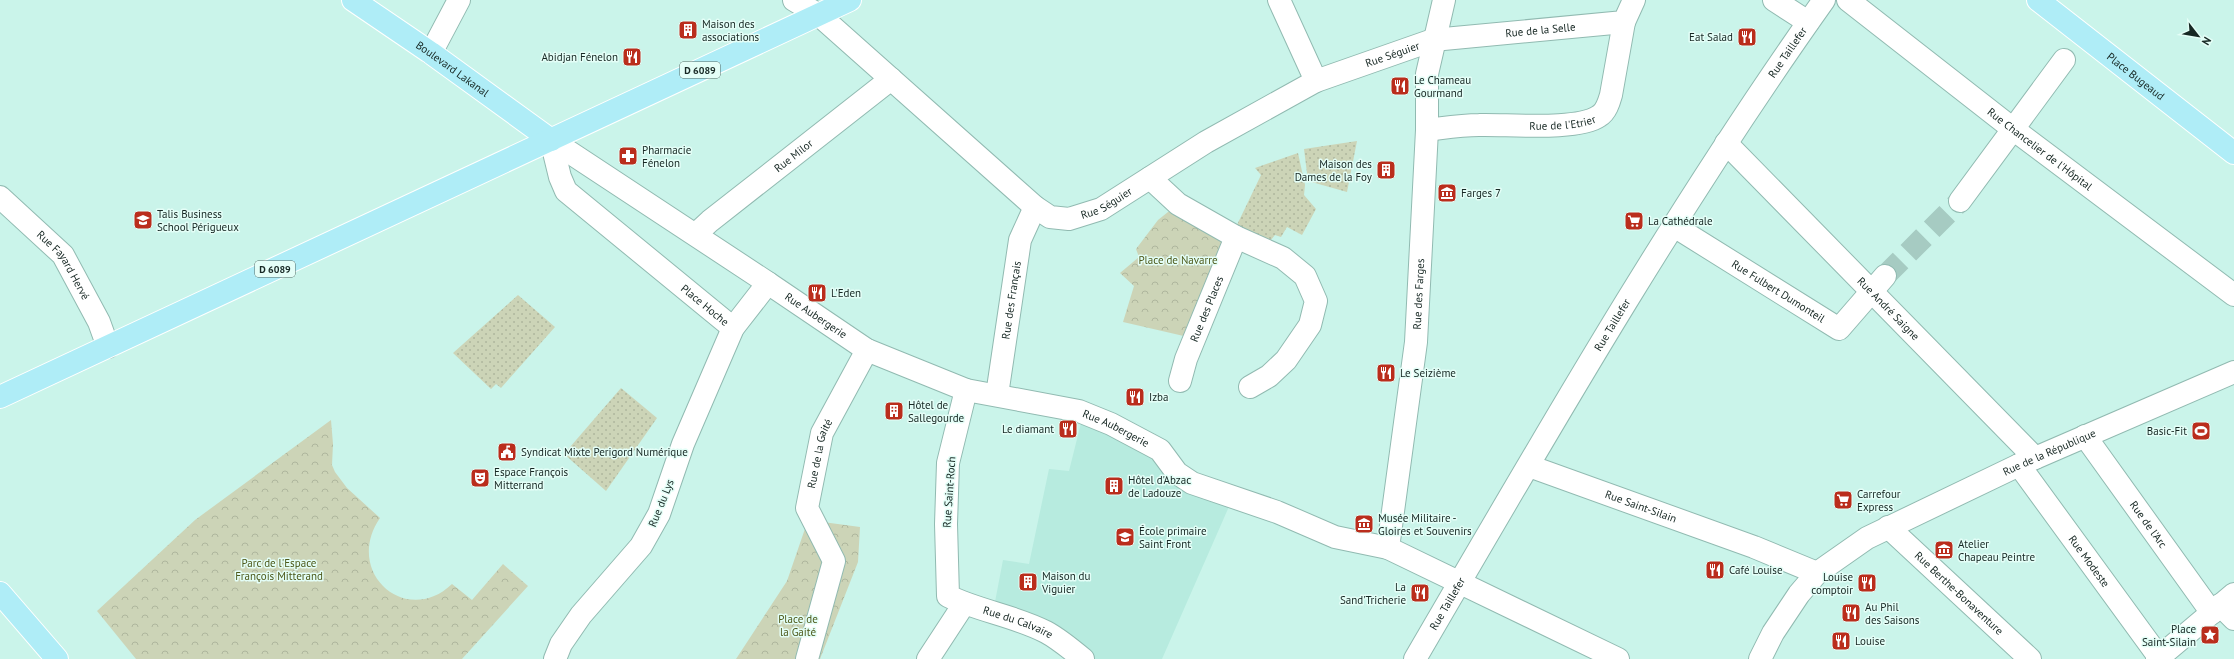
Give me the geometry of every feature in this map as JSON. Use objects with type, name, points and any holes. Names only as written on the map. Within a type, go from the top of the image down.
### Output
[{"type":"main road","name":"Boulevard Lakanal","points":[[353,0],[431,53],[551,140]]},
{"type":"main road","name":"D 6089","points":[[0,397],[850,0]]},
{"type":"main road","name":"Place Bugeaud","points":[[2038,0],[2234,153]]},
{"type":"main road","points":[[0,593],[53,655]]},
{"type":"street","points":[[431,53],[459,0]]},
{"type":"street","name":"Rue Séguier","points":[[794,0],[819,15],[1035,207],[1050,217],[1069,219],[1101,209],[1206,142],[1316,81],[1433,40]]},
{"type":"street","points":[[1279,0],[1316,81]]},
{"type":"street","name":"Rue des Farges","points":[[1388,548],[1416,342],[1427,130],[1427,74],[1433,40],[1444,0]]},
{"type":"street","points":[[1624,22],[1634,0]]},
{"type":"street","points":[[1774,0],[1808,22]]},
{"type":"street","name":"Rue Taillefer","points":[[1415,659],[1529,466],[1674,226],[1726,143],[1824,0]]},
{"type":"street","name":"Rue Chancelier de l'Hôpital","points":[[1848,0],[2013,129],[2234,295]]},
{"type":"street","name":"Rue de la Selle","points":[[1433,40],[1624,22]]},
{"type":"street","name":"Rue de l'Etrier","points":[[1427,130],[1478,125],[1560,124],[1588,121],[1600,116],[1608,106],[1611,95],[1624,22]]},
{"type":"street","points":[[1960,201],[2064,60]]},
{"type":"street","name":"Rue Milor","points":[[696,234],[710,221],[891,79]]},
{"type":"street","points":[[551,140],[696,234],[768,283]]},
{"type":"street","name":"Place Hoche","points":[[551,140],[560,177],[566,191],[733,328],[768,283]]},
{"type":"street","name":"Rue André Saigne","points":[[1726,143],[1879,283],[2027,461]]},
{"type":"street","points":[[1150,178],[1178,204],[1234,235],[1283,258],[1305,276],[1316,301],[1310,325],[1286,360],[1269,376],[1250,387]]},
{"type":"street","name":"Rue Fayard Hervé","points":[[0,197],[63,255],[99,322],[108,347]]},
{"type":"street","name":"Rue des Français","points":[[997,395],[1020,240],[1035,207]]},
{"type":"street","name":"Rue Fulbert Dumonteil","points":[[1674,226],[1839,330],[1879,283]]},
{"type":"street","name":"Rue des Places","points":[[1180,381],[1186,358],[1234,235]]},
{"type":"street","name":"Rue Aubergerie","points":[[768,283],[867,350],[966,390],[1085,413],[1134,435],[1160,450],[1177,473],[1192,483],[1277,512],[1335,537],[1388,548],[1618,659]]},
{"type":"street","name":"Rue du Lys","points":[[555,659],[561,644],[580,615],[641,546],[659,514],[683,444],[733,328]]},
{"type":"street","name":"Rue de la Gaité","points":[[807,659],[834,561],[807,508],[822,433],[867,350]]},
{"type":"street","name":"Rue de la République","points":[[1760,659],[1773,633],[1799,594],[1817,573],[1867,538],[2027,461],[2234,372]]},
{"type":"street","name":"Rue Saint-Roch","points":[[956,600],[946,524],[948,463],[966,390]]},
{"type":"street","name":"Rue de l'Arc","points":[[2085,436],[2225,608]]},
{"type":"street","name":"Rue Modeste","points":[[2027,461],[2158,658]]},
{"type":"street","name":"Rue Saint-Silain","points":[[1529,466],[1754,547],[1817,573]]},
{"type":"street","name":"Rue Berthe-Bonaventure","points":[[1888,527],[2030,659]]},
{"type":"street","points":[[928,659],[956,600]]},
{"type":"street","name":"Rue du Calvaire","points":[[956,600],[1016,620],[1046,632],[1070,655]]},
{"type":"street","points":[[2158,658],[2225,608]]},
{"type":"shaded area","name":"École primaire Saint Front","points":[[1081,423],[1155,455],[1165,471],[1163,479],[1231,502],[1162,659],[1094,659],[1073,641],[994,607],[1003,560],[1029,564],[1049,469],[1069,471]]},
{"type":"green space","points":[[1357,141],[1347,192],[1308,181],[1304,149]]},
{"type":"green space","points":[[1298,153],[1305,185],[1304,195],[1316,209],[1302,235],[1287,227],[1281,237],[1275,235],[1266,246],[1235,229],[1261,175],[1255,168]]},
{"type":"green space","name":"Place de Navarre","points":[[1178,204],[1232,234],[1188,337],[1123,322],[1134,286],[1120,273],[1139,257],[1136,249],[1158,220]]},
{"type":"green space","points":[[518,295],[555,327],[501,388],[496,384],[491,389],[453,353]]},
{"type":"green space","points":[[621,388],[657,418],[606,491],[564,454]]},
{"type":"green space","name":"Parc de l'Espace François Mitterand","points":[[331,420],[333,444],[332,465],[335,472],[347,488],[380,518],[371,538],[369,557],[374,574],[385,588],[399,597],[416,600],[434,596],[452,584],[472,600],[503,564],[528,586],[462,659],[136,659],[97,611],[195,520]]},
{"type":"green space","name":"Place de la Gaité","points":[[808,520],[860,527],[858,562],[820,659],[736,659],[787,581]]},
{"type":"tunnel","points":[[1885,276],[1960,201]]},
{"type":"place","name":"Maison des associations","points":[[688,30]]},
{"type":"place","name":"Eat Salad","points":[[1747,37]]},
{"type":"place","name":"Abidjan Fénelon","points":[[632,57]]},
{"type":"place","name":"Le Chameau Gourmand","points":[[1400,86]]},
{"type":"place","name":"Pharmacie Fénelon","points":[[628,156]]},
{"type":"place","name":"Maison des Dames de la Foy","points":[[1386,170]]},
{"type":"place","name":"Farges 7","points":[[1447,193]]},
{"type":"place","name":"Talis Business School Périgueux","points":[[143,220]]},
{"type":"place","name":"La Cathédrale","points":[[1634,221]]},
{"type":"place","name":"L'Eden","points":[[817,293]]},
{"type":"place","name":"Le Seizième","points":[[1386,373]]},
{"type":"place","name":"Izba","points":[[1135,397]]},
{"type":"place","name":"Hôtel de Sallegourde","points":[[894,411]]},
{"type":"place","name":"Le diamant","points":[[1068,429]]},
{"type":"place","name":"Basic-Fit","points":[[2201,431]]},
{"type":"place","name":"Syndicat Mixte Perigord Numérique","points":[[507,452]]},
{"type":"place","name":"Espace François Mitterrand","points":[[480,478]]},
{"type":"place","name":"Hôtel d'Abzac de Ladouze","points":[[1114,486]]},
{"type":"place","name":"Carrefour Express","points":[[1843,500]]},
{"type":"place","name":"Musée Militaire - Gloires et Souvenirs","points":[[1364,524]]},
{"type":"place","name":"École primaire Saint Front","points":[[1125,537]]},
{"type":"place","name":"Atelier Chapeau Peintre","points":[[1944,550]]},
{"type":"place","name":"Café Louise","points":[[1715,570]]},
{"type":"place","name":"Maison du Viguier","points":[[1028,582]]},
{"type":"place","name":"Louise comptoir","points":[[1867,583]]},
{"type":"place","name":"La Sand'Tricherie","points":[[1420,593]]},
{"type":"place","name":"Au Phil des Saisons","points":[[1851,613]]},
{"type":"place","name":"Place Saint-Silain","points":[[2210,635]]},
{"type":"place","name":"Louise","points":[[1841,641]]}]
